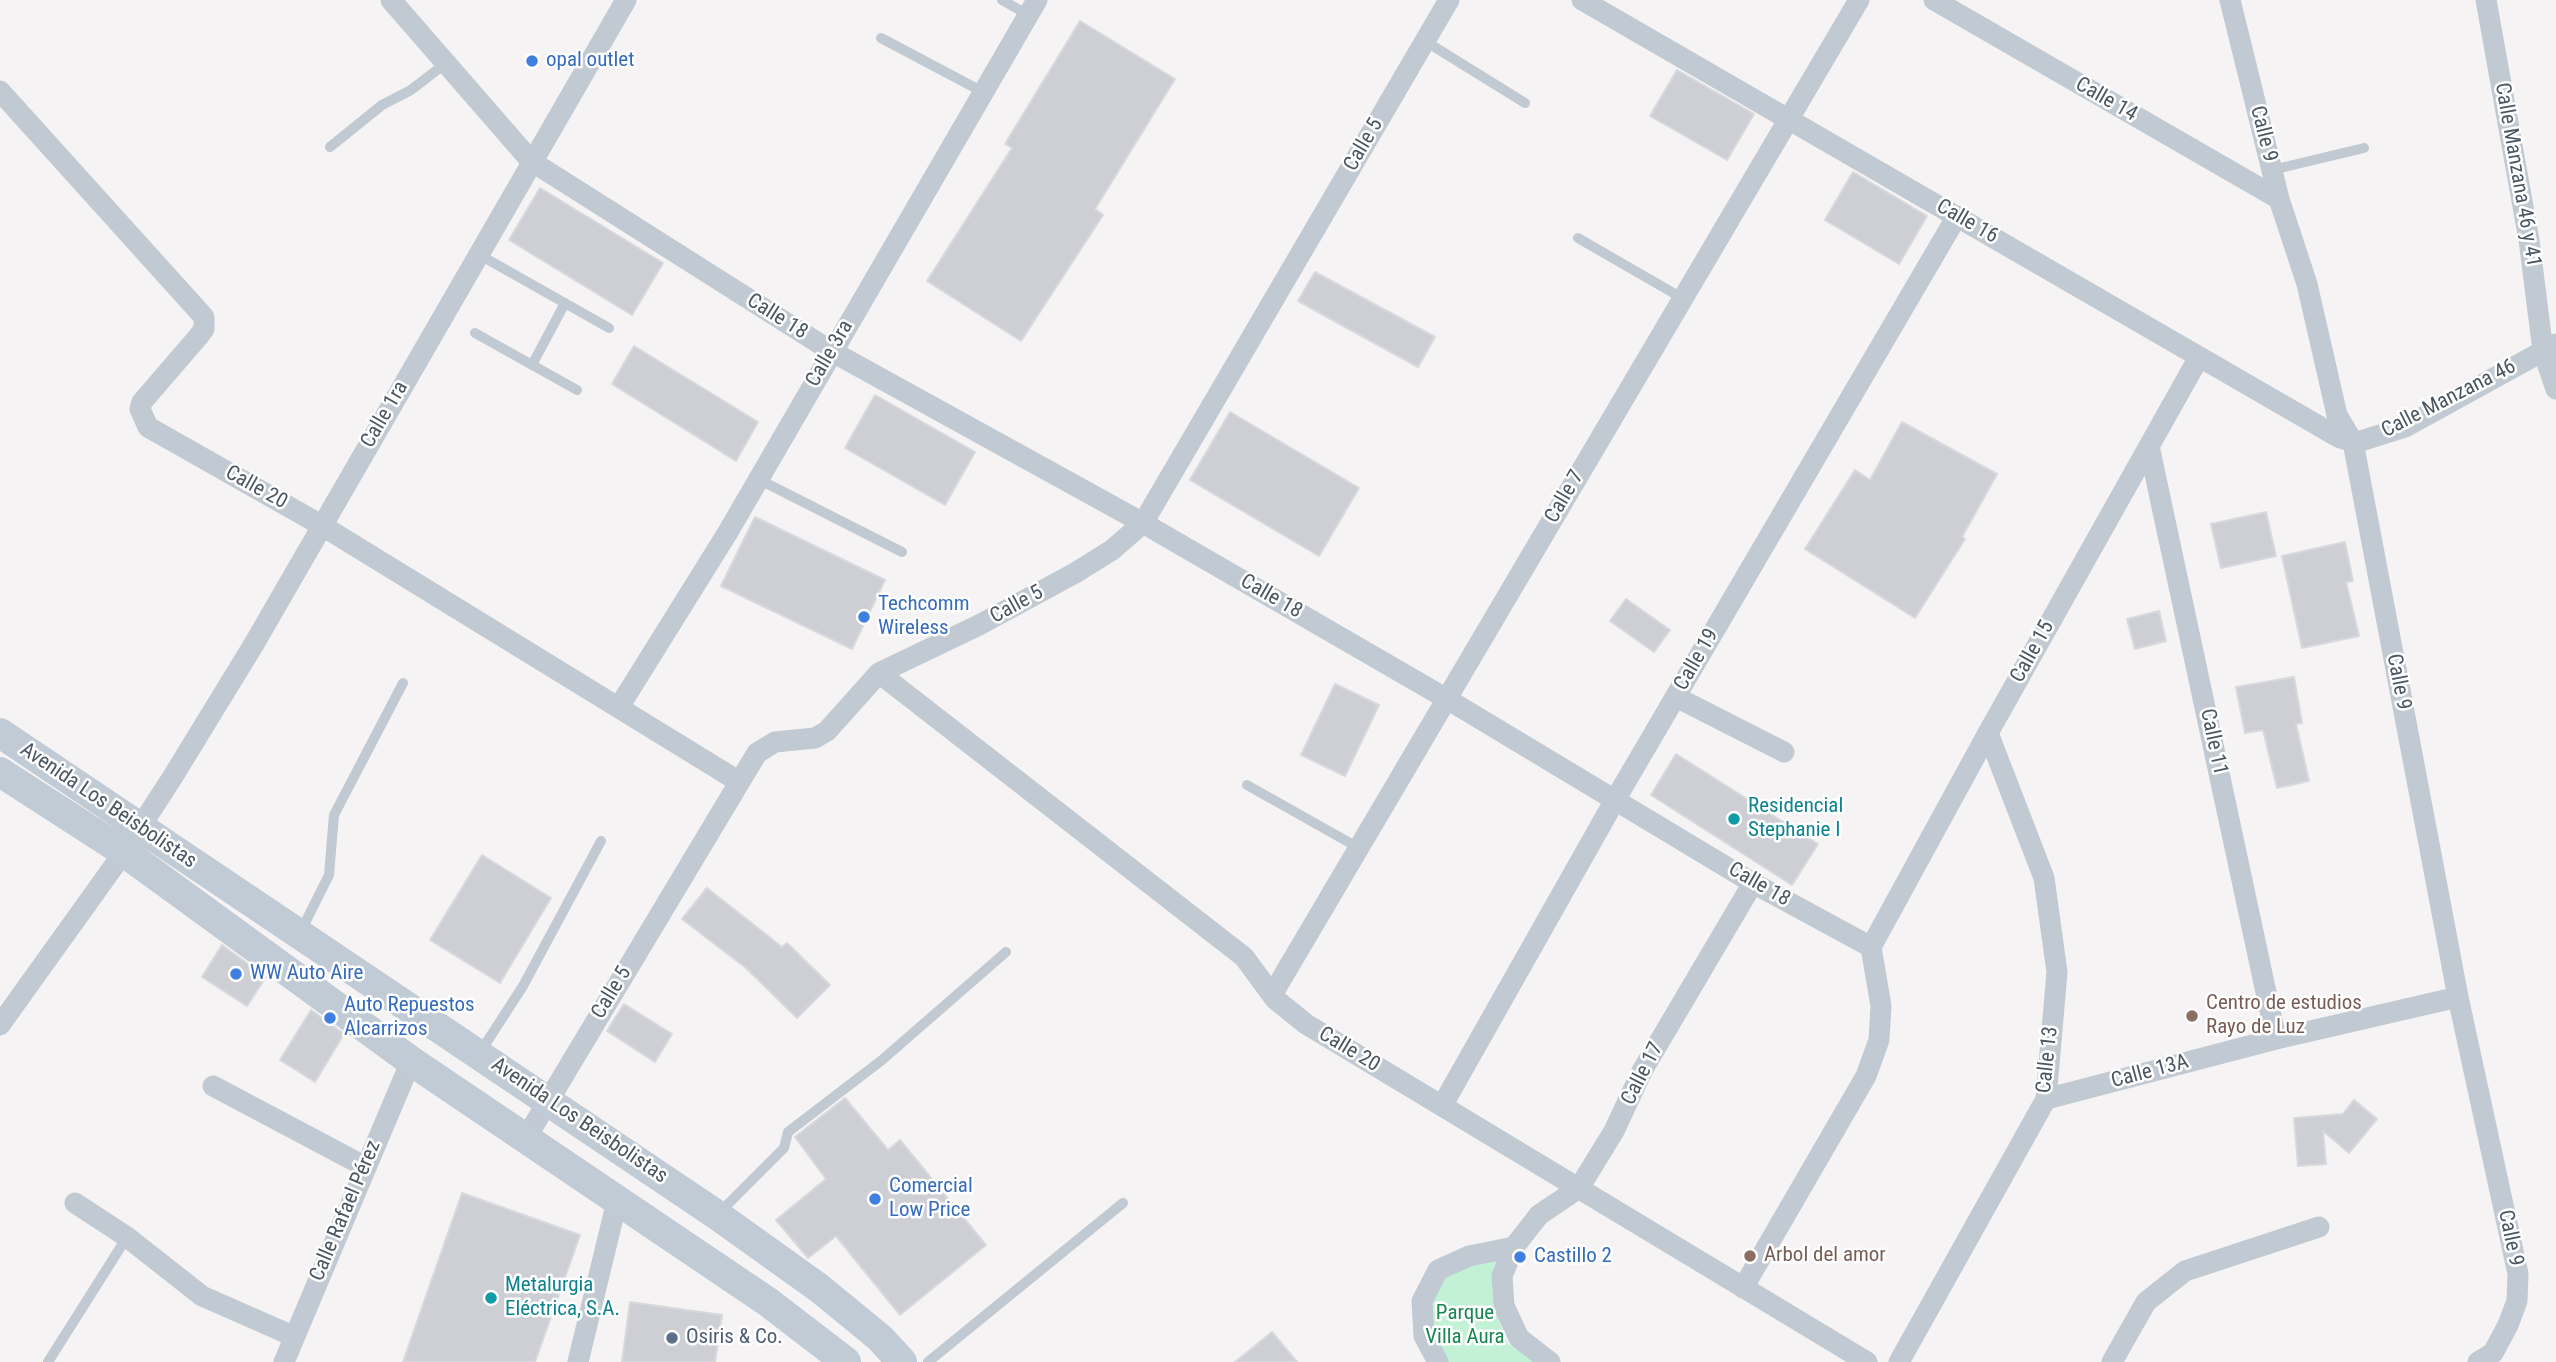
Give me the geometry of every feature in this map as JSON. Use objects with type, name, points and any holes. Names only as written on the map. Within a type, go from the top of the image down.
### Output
[{"type":"main road","name":"Avenida Los Beisbolistas","points":[[0,733],[411,1061],[768,1301],[846,1362]]},
{"type":"main road","name":"Avenida Los Beisbolistas","points":[[0,772],[132,840],[299,934],[549,1099],[717,1215],[819,1288],[880,1338],[902,1362]]},
{"type":"street","name":"Calle 18","points":[[391,0],[531,161],[831,351],[1143,523],[1447,699],[1753,883],[1871,947]]},
{"type":"street","name":"Calle 1ra","points":[[0,1025],[132,840],[254,643],[626,0]]},
{"type":"street","name":"Calle 5","points":[[526,1138],[738,781],[764,747],[775,742],[815,738],[827,731],[879,673],[979,625],[1075,573],[1112,550],[1143,523],[1449,0]]},
{"type":"street","name":"Calle 16","points":[[1582,0],[2198,359],[2338,437],[2353,442]]},
{"type":"street","name":"Calle 7","points":[[1272,995],[1859,0]]},
{"type":"street","name":"Calle 14","points":[[1934,0],[2279,199]]},
{"type":"street","name":"Calle 9","points":[[2230,0],[2279,199],[2306,284],[2337,415],[2353,442],[2458,997],[2518,1275],[2517,1301],[2508,1325],[2493,1353],[2478,1362]]},
{"type":"street","name":"Calle Manzana 46 y 41","points":[[2486,0],[2556,389]]},
{"type":"street","name":"Calle 3ra","points":[[619,707],[758,479],[1033,8]]},
{"type":"street","name":"Calle 20","points":[[0,91],[204,317],[204,329],[142,402],[140,409],[148,428],[321,525],[738,781]]},
{"type":"street","name":"Calle 19","points":[[1442,1106],[1615,800],[1956,216]]},
{"type":"street","name":"Calle Manzana 46","points":[[2353,442],[2405,427],[2550,347]]},
{"type":"street","name":"Calle 15","points":[[1871,947],[2198,359]]},
{"type":"street","name":"Calle 11","points":[[2149,446],[2276,1039]]},
{"type":"street","name":"Calle 20","points":[[879,673],[1244,957],[1272,995],[1306,1024],[1867,1362]]},
{"type":"street","points":[[1676,697],[1784,752]]},
{"type":"street","name":"Calle 13","points":[[1899,1362],[2046,1099],[2057,972],[2044,878],[1988,733]]},
{"type":"street","name":"Calle 17","points":[[1550,1362],[1519,1338],[1504,1306],[1502,1276],[1514,1247],[1539,1215],[1579,1188],[1614,1131],[1642,1071],[1753,883]]},
{"type":"street","points":[[1743,1288],[1866,1076],[1879,1040],[1881,1006],[1871,947]]},
{"type":"street","name":"Calle 13A","points":[[2046,1099],[2276,1039],[2458,997]]},
{"type":"street","name":"Calle Rafael Pérez","points":[[284,1362],[364,1166],[411,1061]]},
{"type":"street","points":[[213,1086],[364,1166]]},
{"type":"street","points":[[578,1362],[617,1201]]},
{"type":"street","points":[[75,1203],[127,1237],[202,1296],[293,1336]]},
{"type":"street","points":[[2112,1362],[2146,1302],[2185,1271],[2319,1227]]},
{"type":"street","points":[[1438,1362],[1424,1336],[1422,1301],[1438,1270],[1469,1256],[1514,1247]]},
{"type":"lane","points":[[1002,0],[1033,8]]},
{"type":"lane","points":[[881,38],[983,92]]},
{"type":"lane","points":[[1425,41],[1525,103]]},
{"type":"lane","points":[[330,147],[382,105],[411,90],[446,63]]},
{"type":"lane","points":[[2272,170],[2364,148]]},
{"type":"lane","points":[[1578,238],[1682,298]]},
{"type":"lane","points":[[478,254],[609,328]]},
{"type":"lane","points":[[532,365],[565,303]]},
{"type":"lane","points":[[475,333],[577,390]]},
{"type":"lane","points":[[758,479],[902,552]]},
{"type":"lane","points":[[299,934],[329,875],[334,815],[403,683]]},
{"type":"lane","points":[[1247,785],[1359,848]]},
{"type":"lane","points":[[479,1054],[523,986],[601,841]]},
{"type":"lane","points":[[717,1215],[784,1149],[789,1132],[882,1060],[1006,952]]},
{"type":"lane","points":[[928,1362],[1123,1203]]},
{"type":"lane","points":[[48,1362],[127,1237]]},
{"type":"green space","name":"Parque Villa Aura","points":[[1498,1258],[1492,1274],[1493,1304],[1508,1344],[1539,1362],[1448,1362],[1432,1335],[1429,1304],[1443,1278],[1468,1265]]},
{"type":"building","points":[[1080,21],[1175,79],[1095,209],[1103,215],[1021,341],[927,281],[1012,148],[1005,144]]},
{"type":"building","points":[[1677,70],[1754,114],[1727,160],[1650,116]]},
{"type":"building","points":[[1853,172],[1927,216],[1899,264],[1825,220]]},
{"type":"building","points":[[540,188],[663,263],[632,315],[509,240]]},
{"type":"building","points":[[1315,272],[1435,337],[1418,367],[1298,301]]},
{"type":"building","points":[[634,346],[758,422],[736,461],[612,384]]},
{"type":"building","points":[[875,395],[975,452],[945,505],[845,448]]},
{"type":"building","points":[[1230,412],[1359,488],[1319,556],[1190,480]]},
{"type":"building","points":[[1902,422],[1997,474],[1962,537],[1965,539],[1915,618],[1805,549],[1855,470],[1870,480]]},
{"type":"building","points":[[2266,512],[2276,556],[2221,568],[2211,524]]},
{"type":"building","points":[[755,517],[885,580],[852,649],[721,586]]},
{"type":"building","points":[[2345,542],[2353,581],[2346,582],[2359,636],[2302,648],[2282,556]]},
{"type":"building","points":[[1626,599],[1670,630],[1654,652],[1610,621]]},
{"type":"building","points":[[2159,611],[2166,641],[2135,649],[2127,619]]},
{"type":"building","points":[[2294,677],[2302,723],[2296,724],[2309,781],[2277,788],[2263,730],[2245,733],[2236,687]]},
{"type":"building","points":[[1335,684],[1379,705],[1345,776],[1301,755]]},
{"type":"building","name":"Residencial Stephanie I","points":[[1676,754],[1818,844],[1792,885],[1651,795]]},
{"type":"building","points":[[482,855],[551,898],[500,983],[430,940]]},
{"type":"building","points":[[707,888],[782,947],[787,943],[830,985],[797,1018],[746,968],[682,919]]},
{"type":"building","name":"WW Auto Aire","points":[[222,945],[266,977],[247,1006],[202,977]]},
{"type":"building","points":[[624,1004],[672,1034],[655,1062],[607,1031]]},
{"type":"building","points":[[311,1010],[344,1034],[315,1082],[280,1060]]},
{"type":"building","name":"Comercial Low Price","points":[[845,1098],[888,1150],[900,1140],[986,1245],[900,1315],[836,1236],[808,1258],[776,1220],[826,1179],[795,1137]]},
{"type":"building","points":[[2354,1100],[2377,1119],[2349,1153],[2323,1131],[2326,1164],[2298,1166],[2294,1118],[2343,1114]]},
{"type":"building","name":"Metalurgia Eléctrica, S.A.","points":[[462,1193],[580,1235],[535,1362],[403,1362]]},
{"type":"building","name":"Osiris & Co.","points":[[630,1302],[722,1315],[715,1362],[622,1362]]},
{"type":"building","points":[[1272,1332],[1297,1362],[1235,1362]]},
{"type":"place","name":"opal outlet","points":[[532,61]]},
{"type":"place","name":"Techcomm Wireless","points":[[864,617]]},
{"type":"place","name":"Residencial Stephanie I","points":[[1734,819]]},
{"type":"place","name":"WW Auto Aire","points":[[236,974]]},
{"type":"place","name":"Centro de estudios Rayo de Luz","points":[[2192,1016]]},
{"type":"place","name":"Auto Repuestos Alcarrizos","points":[[330,1018]]},
{"type":"place","name":"Comercial Low Price","points":[[875,1199]]},
{"type":"place","name":"Arbol del amor","points":[[1750,1256]]},
{"type":"place","name":"Castillo 2","points":[[1520,1257]]},
{"type":"place","name":"Metalurgia Eléctrica, S.A.","points":[[491,1298]]},
{"type":"place","name":"Osiris & Co.","points":[[672,1338]]}]
